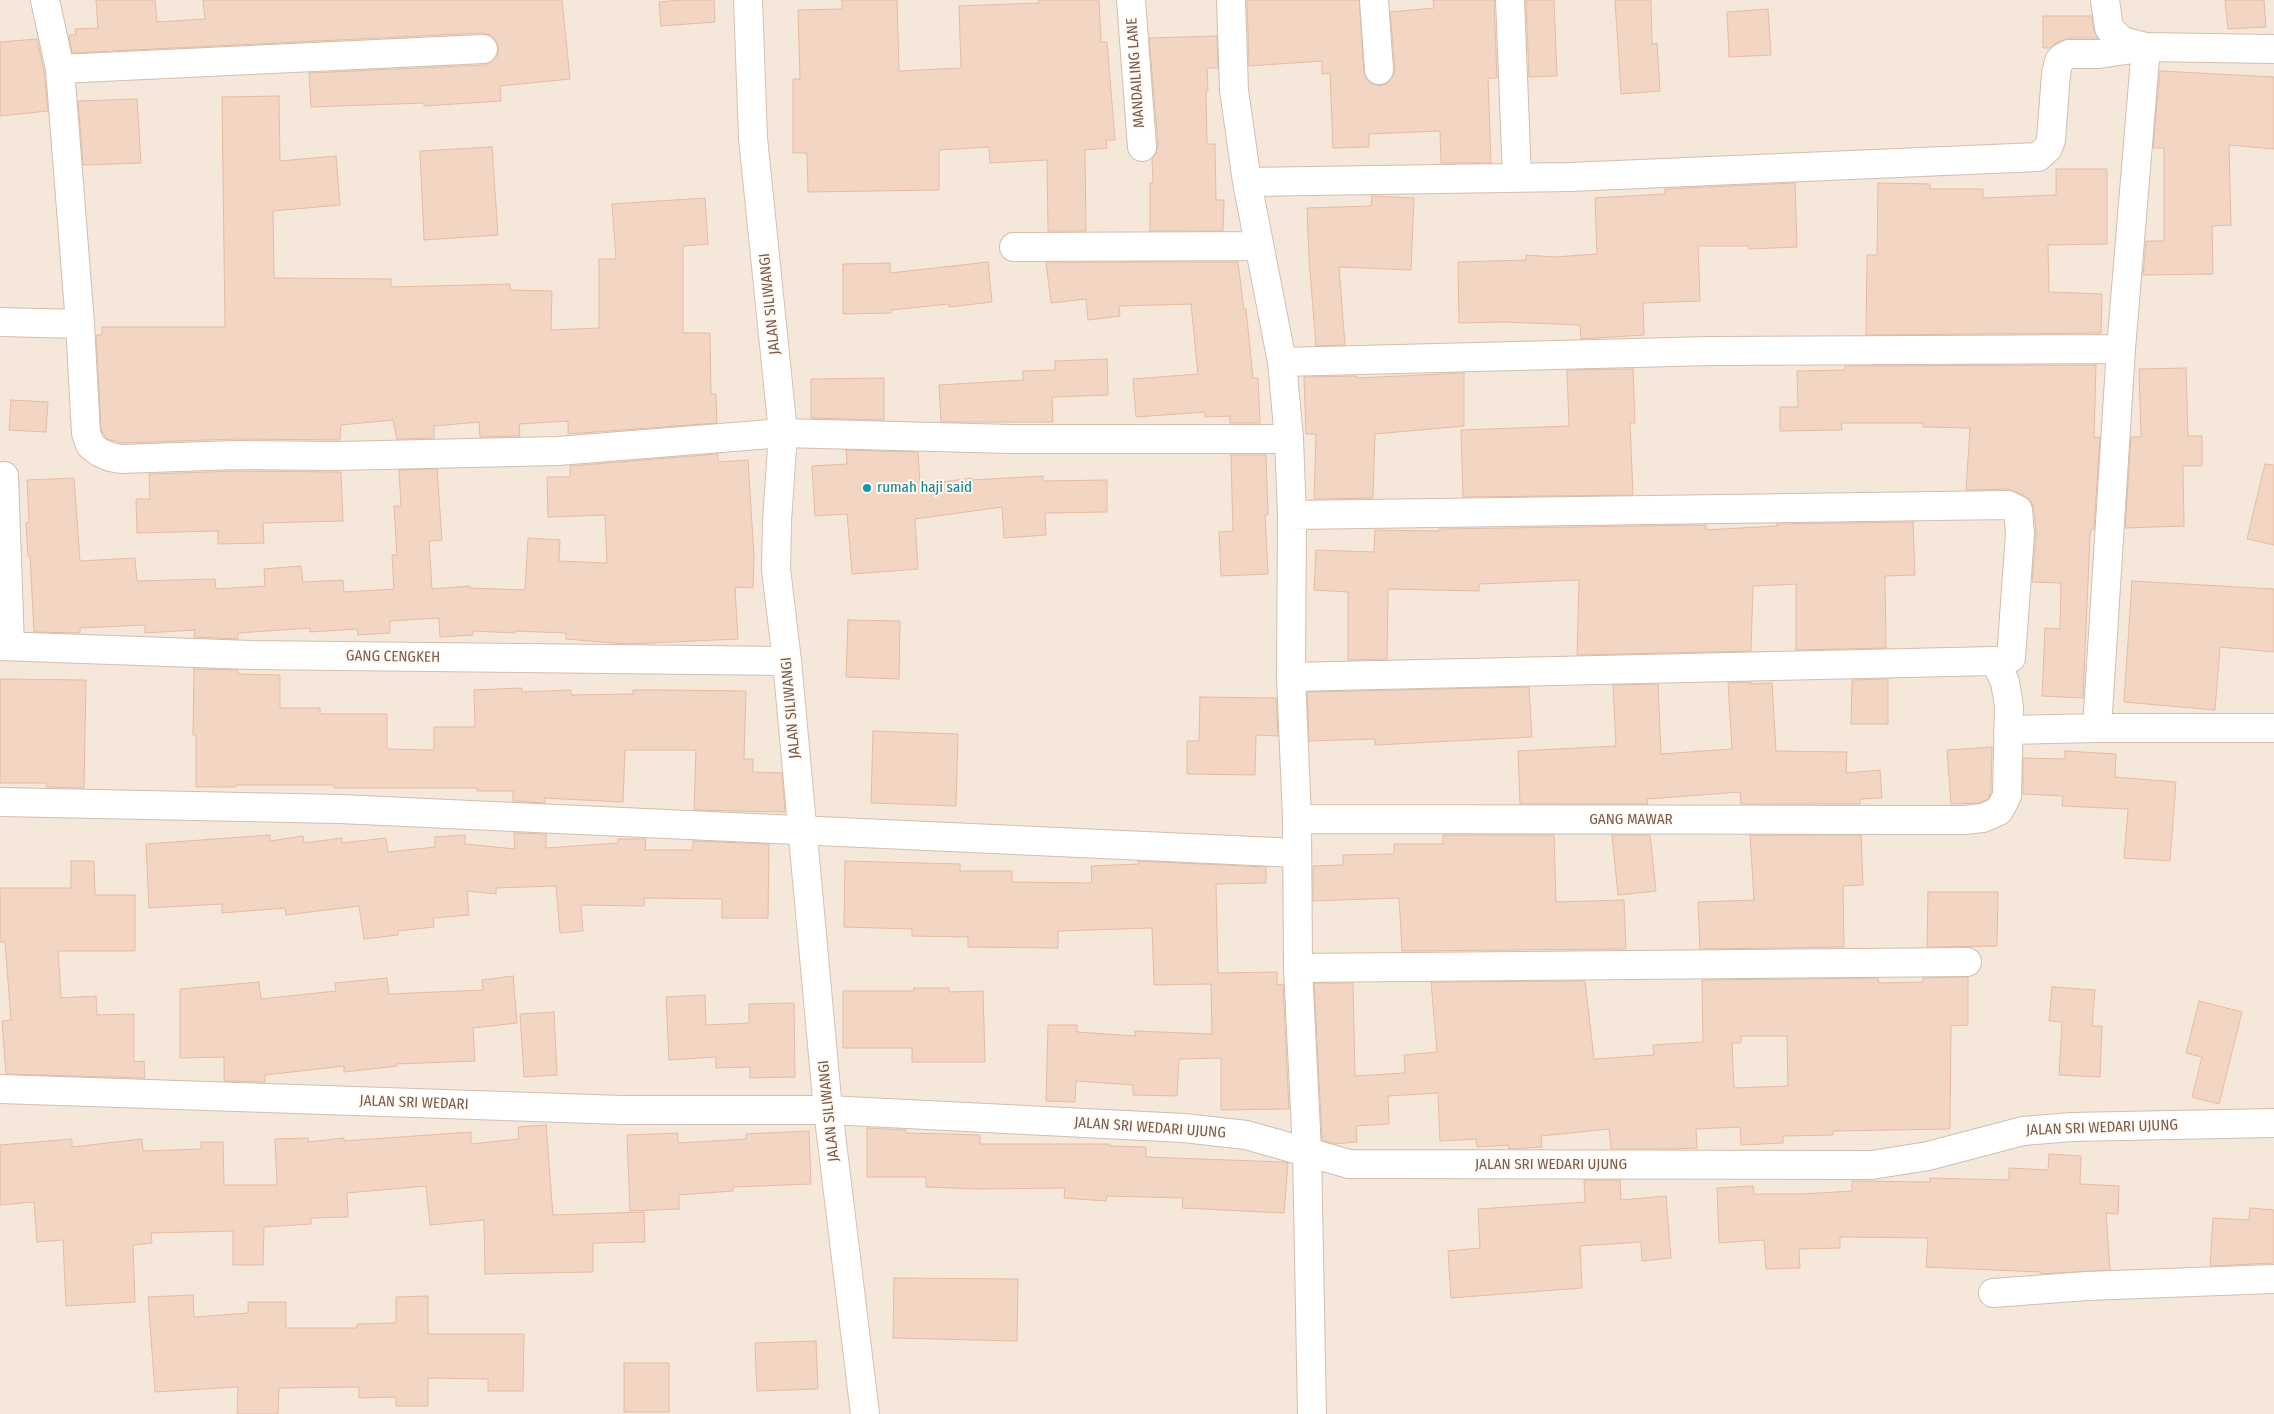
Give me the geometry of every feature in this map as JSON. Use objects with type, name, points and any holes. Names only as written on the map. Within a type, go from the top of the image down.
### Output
[{"type":"street","points":[[45,0],[60,69],[80,324],[86,433],[90,445],[99,452],[120,459],[236,455],[338,456],[558,451],[784,434],[1021,439],[1289,440]]},
{"type":"street","name":"JALAN SILIWANGI","points":[[748,0],[753,138],[784,434],[777,520],[776,569],[787,661],[828,1110],[865,1414]]},
{"type":"street","name":"MANDAILING LANE","points":[[1131,0],[1142,147]]},
{"type":"street","points":[[1231,0],[1234,90],[1258,246],[1282,362],[1289,440],[1292,515],[1291,677],[1297,819],[1298,968],[1307,1151],[1312,1414]]},
{"type":"street","points":[[1374,0],[1379,70]]},
{"type":"street","points":[[1510,0],[1517,178]]},
{"type":"street","points":[[2105,0],[2109,28],[2122,41],[2146,47]]},
{"type":"street","points":[[1247,182],[1517,178],[2038,157],[2048,148],[2051,140],[2056,74],[2059,61],[2070,54],[2099,54],[2146,47],[2274,49]]},
{"type":"street","points":[[2097,728],[2120,349],[2146,47]]},
{"type":"street","points":[[60,69],[483,49]]},
{"type":"street","points":[[1014,247],[1258,246]]},
{"type":"street","points":[[0,322],[80,324]]},
{"type":"street","points":[[1282,362],[1711,350],[2120,349]]},
{"type":"street","points":[[4,476],[5,646]]},
{"type":"street","points":[[1291,677],[2004,661],[2011,658],[2020,534],[2018,510],[2008,505],[1292,515]]},
{"type":"street","name":"GANG CENGKEH","points":[[5,646],[251,655],[787,661]]},
{"type":"street","name":"GANG MAWAR","points":[[1297,819],[1964,820],[1992,816],[1999,811],[2006,796],[2008,730],[2008,692],[1995,661]]},
{"type":"street","points":[[2008,730],[2274,728]]},
{"type":"street","points":[[0,802],[340,809],[1297,853]]},
{"type":"street","points":[[1298,968],[1967,962]]},
{"type":"street","name":"JALAN SRI WEDARI","points":[[0,1088],[612,1110],[828,1110]]},
{"type":"street","name":"JALAN SRI WEDARI UJUNG","points":[[828,1110],[1184,1128],[1246,1136],[1307,1151],[1349,1164],[1872,1165],[1928,1156],[2023,1131],[2071,1127],[2274,1123]]},
{"type":"street","points":[[1993,1292],[2088,1286],[2274,1279]]},
{"type":"shaded area","points":[[0,0],[2274,0],[2274,1414],[0,1414]]},
{"type":"building","points":[[96,0],[155,0],[157,22],[205,19],[203,0],[562,0],[570,79],[500,86],[501,101],[424,106],[424,103],[311,107],[309,73],[484,65],[497,57],[499,49],[491,35],[482,33],[72,53],[69,35],[76,35],[75,29],[98,28]]},
{"type":"building","points":[[714,0],[715,22],[661,26],[659,2]]},
{"type":"building","points":[[842,0],[897,0],[899,71],[961,68],[959,6],[1039,3],[1039,0],[1099,0],[1101,42],[1107,42],[1115,140],[1106,140],[1107,148],[1085,150],[1086,231],[1048,231],[1047,160],[990,163],[989,147],[939,150],[939,190],[808,192],[807,153],[793,153],[793,79],[800,79],[798,10],[842,9]]},
{"type":"building","points":[[1247,0],[1359,0],[1364,72],[1366,78],[1372,84],[1380,86],[1388,83],[1395,69],[1390,12],[1434,8],[1433,0],[1494,0],[1497,78],[1488,78],[1491,163],[1441,163],[1440,131],[1369,134],[1369,147],[1333,148],[1330,73],[1322,74],[1322,61],[1249,66]]},
{"type":"building","points":[[1526,0],[1554,0],[1557,76],[1529,77]]},
{"type":"building","points":[[1615,0],[1651,0],[1652,44],[1657,43],[1660,91],[1621,94]]},
{"type":"building","points":[[2225,0],[2264,0],[2266,27],[2228,29]]},
{"type":"building","points":[[1768,9],[1771,55],[1729,57],[1727,12]]},
{"type":"building","points":[[2043,16],[2092,16],[2094,30],[2098,38],[2069,38],[2056,43],[2050,48],[2043,48]]},
{"type":"building","points":[[1217,36],[1218,68],[1207,68],[1207,144],[1215,144],[1216,200],[1224,200],[1223,231],[1150,231],[1150,183],[1153,183],[1152,158],[1158,146],[1149,38]]},
{"type":"building","points":[[37,39],[44,71],[48,111],[0,116],[0,42]]},
{"type":"building","points":[[2160,71],[2274,77],[2274,149],[2229,145],[2231,225],[2212,226],[2213,274],[2143,275],[2146,241],[2164,241],[2164,148],[2153,148]]},
{"type":"building","points":[[279,96],[280,161],[336,156],[340,205],[273,211],[274,278],[391,279],[391,287],[510,284],[510,290],[552,291],[551,330],[599,328],[599,259],[616,259],[612,204],[705,198],[708,244],[683,246],[683,333],[710,333],[711,394],[716,394],[717,423],[568,434],[568,421],[519,424],[520,436],[480,437],[479,422],[434,426],[434,438],[397,439],[393,420],[341,425],[340,440],[236,439],[122,443],[107,439],[101,430],[96,335],[102,335],[102,327],[225,327],[222,97]]},
{"type":"building","points":[[137,99],[141,163],[83,165],[78,101]]},
{"type":"building","points":[[492,147],[498,235],[424,240],[420,151]]},
{"type":"building","points":[[2056,169],[2107,169],[2107,244],[2048,245],[2049,292],[2102,294],[2101,333],[1866,335],[1867,255],[1877,255],[1878,183],[1930,184],[1930,189],[1983,189],[1983,198],[2056,195]]},
{"type":"building","points":[[1795,183],[1797,247],[1749,249],[1749,246],[1698,246],[1700,301],[1643,303],[1644,335],[1581,339],[1580,325],[1504,322],[1459,323],[1458,262],[1526,260],[1526,255],[1554,257],[1597,254],[1595,198],[1665,194],[1665,189]]},
{"type":"building","points":[[1372,196],[1414,198],[1411,270],[1339,267],[1345,345],[1316,346],[1307,208],[1371,206]]},
{"type":"building","points":[[988,262],[992,302],[949,307],[949,304],[891,310],[891,313],[843,314],[843,264],[890,263],[890,273]]},
{"type":"building","points":[[1046,262],[1238,262],[1244,310],[1246,309],[1253,378],[1258,378],[1260,423],[1230,423],[1230,416],[1205,417],[1205,412],[1136,417],[1133,379],[1198,374],[1191,304],[1119,306],[1120,316],[1088,320],[1086,299],[1051,303]]},
{"type":"building","points":[[1107,359],[1108,395],[1052,397],[1053,422],[941,422],[939,385],[1023,380],[1023,371],[1055,370],[1055,361]]},
{"type":"building","points":[[2096,365],[2094,438],[2100,437],[2094,529],[2092,529],[2090,534],[2083,698],[2042,696],[2045,628],[2060,629],[2061,583],[2032,582],[2036,533],[2034,509],[2031,501],[2025,496],[2008,489],[1966,490],[1970,428],[1923,427],[1923,423],[1841,423],[1842,430],[1780,431],[1780,407],[1798,407],[1797,371],[1845,370],[1845,366]]},
{"type":"building","points":[[2186,368],[2188,436],[2202,436],[2202,466],[2183,466],[2184,526],[2125,528],[2131,437],[2141,437],[2139,369]]},
{"type":"building","points":[[1633,369],[1635,423],[1630,423],[1633,495],[1463,497],[1461,430],[1569,426],[1567,370]]},
{"type":"building","points":[[1464,373],[1464,426],[1375,434],[1373,498],[1314,499],[1316,434],[1306,434],[1304,377],[1357,376],[1357,378]]},
{"type":"building","points":[[884,378],[884,420],[811,418],[811,379]]},
{"type":"building","points":[[11,400],[48,402],[46,432],[9,430]]},
{"type":"building","points":[[846,450],[918,452],[920,485],[972,478],[972,480],[1043,476],[1043,481],[1107,480],[1107,512],[1045,513],[1046,535],[1004,538],[1002,507],[915,519],[918,569],[852,574],[847,514],[815,516],[812,466],[847,464]]},
{"type":"building","points":[[718,454],[718,462],[748,460],[754,556],[753,588],[735,587],[738,639],[626,644],[566,639],[566,633],[515,631],[515,633],[473,631],[473,635],[440,637],[439,618],[390,621],[390,633],[358,635],[357,629],[310,632],[310,628],[238,633],[238,639],[194,637],[195,630],[145,633],[145,625],[80,628],[80,633],[34,632],[30,556],[28,556],[26,523],[29,522],[27,480],[74,478],[80,561],[135,558],[137,581],[215,579],[216,589],[265,586],[264,569],[301,566],[303,582],[343,580],[344,592],[394,589],[392,555],[397,555],[394,506],[401,506],[399,470],[437,469],[442,540],[429,541],[432,589],[470,586],[470,588],[525,590],[528,538],[560,540],[559,561],[607,563],[605,515],[548,517],[547,477],[570,477],[570,466]]},
{"type":"building","points":[[1231,455],[1266,455],[1268,515],[1265,515],[1268,574],[1221,576],[1219,532],[1233,531]]},
{"type":"building","points":[[2265,464],[2274,465],[2274,545],[2247,539]]},
{"type":"building","points":[[236,471],[341,472],[343,521],[263,523],[264,543],[218,544],[218,531],[137,533],[136,499],[150,499],[149,474]]},
{"type":"building","points":[[1913,522],[1915,575],[1885,576],[1886,648],[1796,650],[1796,584],[1753,586],[1751,651],[1577,655],[1579,580],[1479,584],[1479,591],[1388,589],[1387,659],[1348,660],[1348,592],[1314,590],[1316,550],[1374,552],[1375,530],[1439,531],[1439,529],[1706,525],[1706,530],[1777,526],[1776,524]]},
{"type":"building","points":[[2132,581],[2274,589],[2274,652],[2220,647],[2215,710],[2124,702]]},
{"type":"building","points":[[848,620],[900,621],[899,679],[846,677]]},
{"type":"building","points":[[194,669],[238,670],[238,674],[280,675],[280,708],[320,708],[320,714],[387,714],[387,749],[434,750],[434,727],[475,727],[474,690],[522,688],[522,692],[571,690],[571,695],[633,694],[633,690],[746,691],[744,759],[753,759],[753,772],[782,773],[785,812],[694,810],[696,750],[625,750],[623,802],[544,798],[545,803],[513,801],[513,791],[477,791],[477,788],[334,788],[334,785],[196,787],[196,735],[193,735]]},
{"type":"building","points":[[0,679],[86,680],[84,788],[46,787],[46,783],[0,783]]},
{"type":"building","points":[[1888,679],[1888,724],[1851,724],[1852,680]]},
{"type":"building","points":[[1751,682],[1750,684],[1772,683],[1776,751],[1847,752],[1846,773],[1880,770],[1882,798],[1860,799],[1860,804],[1741,804],[1740,792],[1647,799],[1648,804],[1520,804],[1518,751],[1616,746],[1613,685],[1658,684],[1661,754],[1732,749],[1728,683]]},
{"type":"building","points":[[1529,687],[1532,737],[1375,745],[1375,739],[1309,741],[1307,692]]},
{"type":"building","points":[[1200,697],[1276,698],[1278,736],[1256,735],[1255,775],[1187,774],[1187,741],[1199,741]]},
{"type":"building","points":[[873,731],[958,734],[956,806],[871,803]]},
{"type":"building","points":[[1992,747],[1991,792],[1988,799],[1979,803],[1951,804],[1947,750]]},
{"type":"building","points":[[2065,751],[2116,754],[2115,777],[2176,782],[2170,861],[2124,858],[2128,809],[2062,806],[2063,796],[2023,794],[2023,758],[2065,759]]},
{"type":"building","points":[[514,833],[546,834],[546,848],[618,843],[618,839],[646,839],[645,850],[693,850],[693,841],[769,844],[768,918],[722,918],[722,899],[644,898],[644,906],[581,905],[583,931],[560,933],[556,886],[496,888],[496,894],[467,891],[469,915],[433,918],[434,927],[398,931],[398,935],[364,939],[359,906],[286,915],[285,908],[222,913],[222,904],[149,908],[146,844],[270,835],[270,841],[303,836],[304,843],[342,838],[342,843],[386,838],[388,852],[435,847],[435,837],[465,835],[465,844],[515,849]]},
{"type":"building","points":[[1443,835],[1554,835],[1556,902],[1624,900],[1626,949],[1402,951],[1399,898],[1313,901],[1313,866],[1343,865],[1343,855],[1394,854],[1394,844],[1443,844]]},
{"type":"building","points":[[1612,835],[1650,835],[1656,891],[1618,895]]},
{"type":"building","points":[[1750,835],[1861,835],[1863,885],[1843,886],[1844,947],[1700,949],[1698,902],[1754,900]]},
{"type":"building","points":[[71,861],[94,861],[95,895],[135,895],[135,951],[58,951],[61,998],[96,996],[97,1015],[134,1014],[134,1062],[144,1061],[145,1078],[6,1074],[2,1021],[11,1020],[5,942],[0,942],[0,888],[71,888]]},
{"type":"building","points":[[845,861],[960,864],[960,871],[1012,871],[1012,882],[1092,883],[1091,866],[1139,864],[1138,861],[1266,867],[1266,883],[1216,884],[1218,973],[1277,972],[1277,985],[1283,984],[1289,1109],[1221,1110],[1221,1058],[1179,1059],[1177,1096],[1133,1095],[1133,1085],[1076,1081],[1075,1102],[1046,1101],[1048,1025],[1077,1025],[1077,1032],[1135,1036],[1135,1031],[1212,1034],[1211,984],[1154,985],[1152,928],[1058,931],[1058,948],[968,947],[968,937],[912,936],[912,929],[844,927]]},
{"type":"building","points":[[1928,892],[1998,892],[1997,946],[1927,947]]},
{"type":"building","points":[[513,976],[517,1023],[473,1028],[475,1061],[396,1064],[397,1066],[344,1072],[344,1066],[265,1075],[265,1082],[224,1081],[224,1057],[180,1058],[180,989],[259,982],[261,999],[336,991],[335,983],[387,978],[389,994],[483,990],[482,980]]},
{"type":"building","points":[[1968,977],[1968,1025],[1951,1026],[1950,1129],[1833,1131],[1833,1135],[1783,1136],[1783,1143],[1741,1145],[1740,1127],[1696,1129],[1697,1148],[1611,1149],[1609,1129],[1541,1136],[1542,1147],[1509,1149],[1508,1145],[1477,1147],[1476,1139],[1440,1141],[1438,1093],[1388,1096],[1389,1124],[1356,1126],[1357,1142],[1334,1144],[1322,1140],[1314,983],[1353,983],[1355,1076],[1405,1073],[1404,1055],[1437,1052],[1431,982],[1585,981],[1594,1059],[1654,1055],[1653,1045],[1703,1042],[1702,980],[1878,978],[1879,983],[1923,982],[1923,978]],"holes":[[[1741,1036],[1787,1036],[1788,1086],[1734,1088],[1732,1043],[1741,1043]]]},
{"type":"building","points":[[2052,987],[2095,990],[2092,1026],[2102,1026],[2100,1077],[2059,1075],[2062,1022],[2049,1021]]},
{"type":"building","points":[[914,988],[949,988],[949,992],[983,991],[985,1062],[912,1062],[912,1048],[843,1048],[843,991],[914,991]]},
{"type":"building","points":[[705,995],[706,1025],[749,1023],[749,1004],[794,1003],[795,1077],[750,1078],[750,1067],[716,1068],[716,1057],[669,1060],[666,997]]},
{"type":"building","points":[[2199,1001],[2242,1012],[2219,1104],[2192,1097],[2202,1057],[2186,1053]]},
{"type":"building","points":[[554,1012],[557,1075],[524,1077],[520,1014]]},
{"type":"building","points":[[546,1125],[553,1215],[644,1212],[645,1242],[593,1243],[593,1272],[485,1274],[484,1220],[430,1225],[426,1186],[347,1193],[348,1217],[311,1218],[311,1224],[264,1227],[263,1265],[233,1265],[233,1231],[151,1233],[152,1243],[133,1245],[135,1302],[66,1306],[63,1240],[37,1242],[34,1202],[0,1205],[0,1145],[72,1139],[72,1147],[142,1139],[143,1151],[201,1149],[201,1142],[223,1142],[224,1185],[277,1185],[275,1139],[308,1138],[308,1142],[344,1138],[344,1141],[471,1132],[471,1144],[519,1139],[518,1127]]},
{"type":"building","points":[[867,1128],[906,1130],[906,1133],[980,1135],[980,1144],[1110,1144],[1110,1146],[1146,1147],[1146,1157],[1288,1163],[1284,1213],[1182,1208],[1183,1198],[1107,1196],[1106,1201],[1064,1198],[1065,1188],[978,1189],[926,1187],[926,1177],[867,1177]]},
{"type":"building","points":[[809,1131],[811,1184],[733,1187],[733,1191],[679,1195],[679,1209],[630,1211],[627,1135],[678,1133],[678,1143],[746,1139],[746,1134]]},
{"type":"building","points":[[2049,1154],[2081,1156],[2080,1184],[2119,1186],[2118,1214],[2106,1213],[2110,1270],[2041,1274],[2041,1272],[1926,1267],[1928,1238],[1840,1237],[1840,1248],[1799,1249],[1800,1268],[1766,1269],[1764,1240],[1719,1243],[1717,1188],[1753,1186],[1754,1194],[1803,1194],[1852,1191],[1852,1181],[1930,1182],[1930,1178],[2009,1180],[2009,1168],[2048,1170]]},
{"type":"building","points":[[1584,1180],[1620,1180],[1621,1200],[1666,1196],[1671,1258],[1642,1261],[1641,1242],[1580,1246],[1582,1288],[1451,1298],[1448,1251],[1480,1248],[1478,1209],[1585,1202]]},
{"type":"building","points":[[2250,1208],[2274,1210],[2274,1263],[2210,1266],[2213,1218],[2249,1220]]},
{"type":"building","points":[[894,1278],[1018,1279],[1017,1341],[893,1338]]},
{"type":"building","points":[[193,1295],[194,1317],[248,1313],[248,1302],[286,1302],[286,1328],[357,1328],[357,1324],[396,1323],[396,1297],[428,1296],[428,1334],[524,1334],[523,1391],[488,1391],[488,1379],[428,1378],[428,1406],[396,1406],[396,1397],[359,1398],[359,1387],[279,1388],[278,1414],[237,1414],[238,1387],[155,1392],[148,1297]]},
{"type":"building","points":[[816,1341],[818,1389],[757,1391],[755,1343]]},
{"type":"building","points":[[624,1363],[669,1363],[669,1412],[624,1412]]},
{"type":"place","name":"rumah haji said","points":[[867,488]]}]
